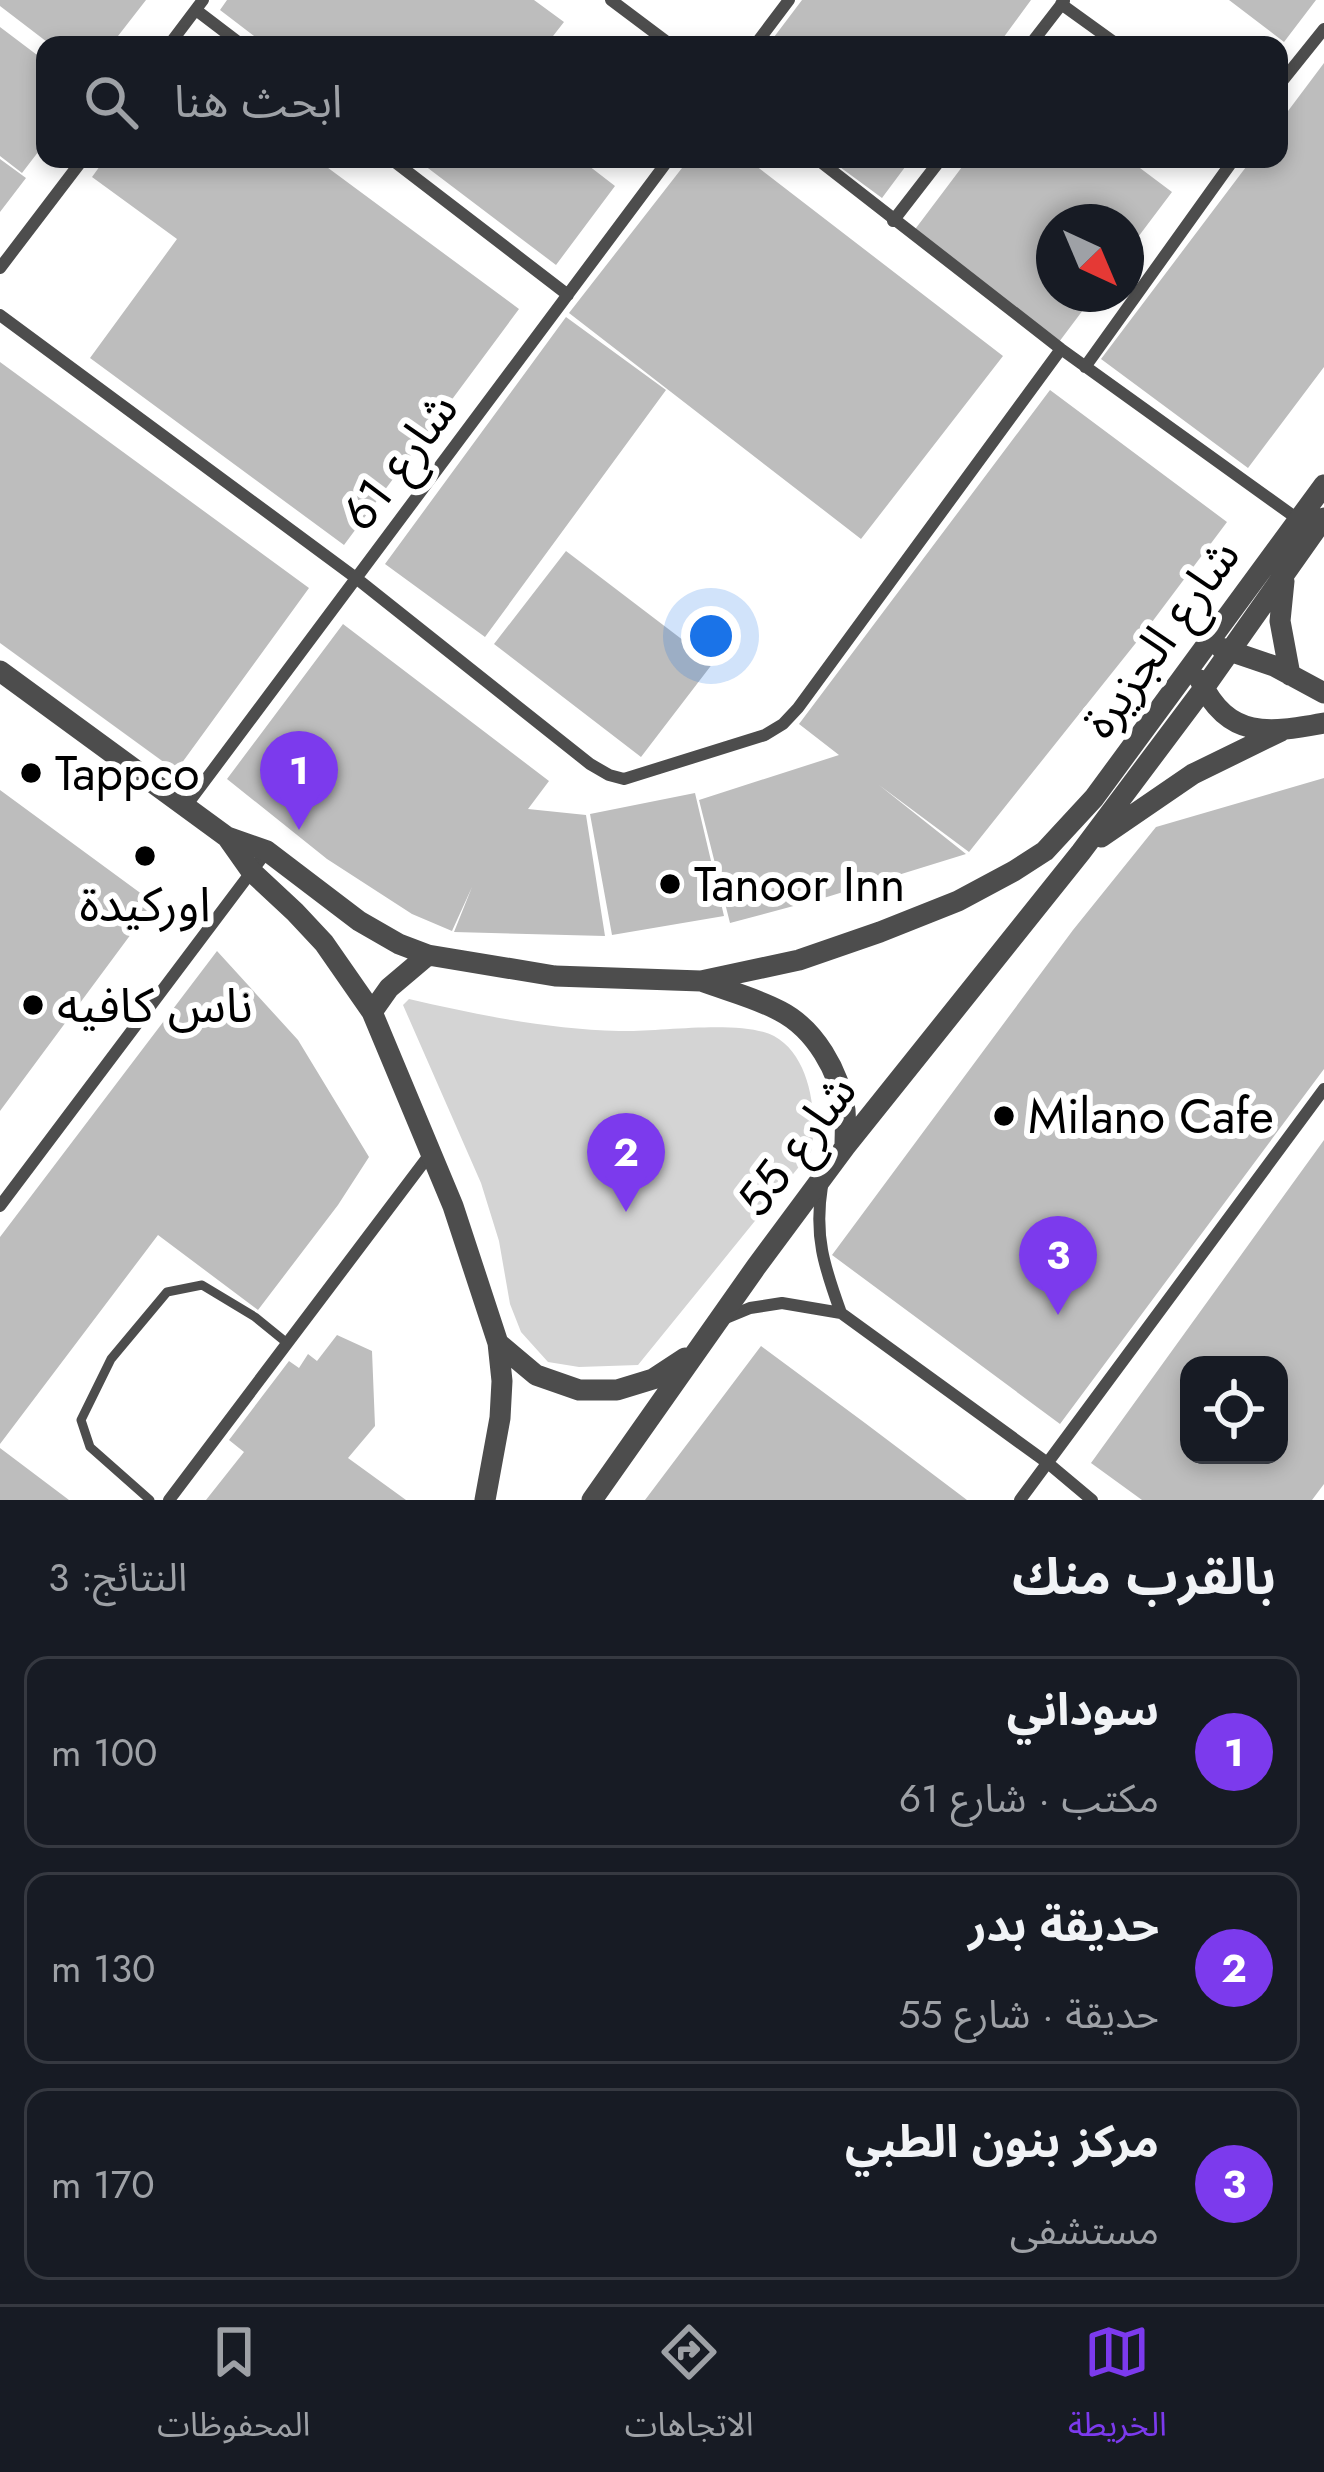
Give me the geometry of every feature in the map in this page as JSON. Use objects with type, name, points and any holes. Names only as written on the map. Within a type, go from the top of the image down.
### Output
[{"type":"street","points":[[611,0],[659,36]]},
{"type":"street","points":[[762,36],[789,0]]},
{"type":"street","points":[[1037,36],[1063,2],[1106,36]]},
{"type":"street","points":[[176,36],[200,5],[233,36]]},
{"type":"street","points":[[1288,74],[1324,29]]},
{"type":"street","points":[[0,268],[76,168]]},
{"type":"street","points":[[403,168],[568,295]]},
{"type":"street","name":"شارع 61","points":[[186,806],[662,168]]},
{"type":"street","points":[[828,168],[1085,367],[1312,523]]},
{"type":"street","points":[[893,221],[934,168]]},
{"type":"street","points":[[1085,367],[1228,168]]},
{"type":"street","points":[[0,315],[356,578],[590,764],[625,779],[765,736],[783,724],[1061,349]]},
{"type":"street","name":"شارع الجزيرة","points":[[1081,851],[1285,574],[1312,523],[1324,485]]},
{"type":"street","name":"شارع الجزيرة","points":[[701,981],[799,960],[958,901],[1014,871],[1060,838],[1200,656],[1312,523]]},
{"type":"street","points":[[1285,574],[1280,621],[1290,675]]},
{"type":"street","points":[[1280,731],[1240,726],[1227,717],[1204,688],[1200,656],[1232,650],[1324,693]]},
{"type":"street","points":[[0,670],[226,837],[251,871],[324,943],[372,1012],[460,1228],[498,1343],[500,1418],[484,1500]]},
{"type":"street","points":[[1081,851],[1193,774],[1280,731],[1324,723]]},
{"type":"street","points":[[226,837],[267,851],[359,921],[428,955],[555,976],[701,981],[780,1010],[818,1044],[835,1075],[845,1111],[845,1148]]},
{"type":"street","points":[[0,1206],[267,851]]},
{"type":"street","name":"شارع 55","points":[[592,1500],[823,1176],[1081,851]]},
{"type":"street","points":[[372,1012],[388,988],[428,955]]},
{"type":"street","points":[[1020,1500],[1324,1089]]},
{"type":"street","points":[[169,1500],[431,1153]]},
{"type":"street","points":[[823,1176],[818,1234],[841,1313]]},
{"type":"street","points":[[717,1321],[750,1308],[782,1304],[841,1313],[1092,1500]]},
{"type":"street","points":[[498,1343],[536,1376],[579,1390],[600,1391],[653,1378],[697,1350]]},
{"type":"lane","points":[[150,1500],[90,1447],[81,1420],[110,1359],[167,1292],[202,1285],[287,1343]]},
{"type":"shaded area","points":[[409,999],[566,1027],[619,1031],[741,1028],[774,1036],[796,1058],[812,1105],[811,1152],[638,1365],[579,1367],[548,1362],[521,1332],[481,1183],[403,1005]]},
{"type":"building","points":[[0,0],[146,0],[118,36],[39,36],[0,6]]},
{"type":"building","points":[[227,0],[534,0],[564,22],[553,36],[254,36],[220,10]]},
{"type":"building","points":[[802,0],[1031,0],[1005,36],[775,36]]},
{"type":"building","points":[[1229,0],[1316,0],[1288,37],[1276,36]]},
{"type":"building","points":[[0,27],[36,54],[36,155],[22,173],[0,156]]},
{"type":"building","points":[[1324,63],[1324,367],[1248,468],[1101,359],[1136,312],[1144,312],[1144,302],[1245,168],[1288,168],[1288,111]]},
{"type":"building","points":[[0,159],[26,178],[0,212]]},
{"type":"building","points":[[98,168],[328,168],[519,309],[344,545],[90,358],[177,239],[92,177]]},
{"type":"building","points":[[428,168],[592,168],[615,186],[556,265]]},
{"type":"building","points":[[682,168],[759,168],[1003,356],[861,539],[569,313]]},
{"type":"building","points":[[841,168],[904,168],[882,198]]},
{"type":"building","points":[[961,168],[1140,168],[1172,192],[1144,229],[1144,204],[1036,204],[1036,312],[1082,312],[1059,342],[913,232]]},
{"type":"building","points":[[566,317],[666,390],[485,637],[385,564]]},
{"type":"building","points":[[0,362],[309,588],[176,771],[0,643]]},
{"type":"building","points":[[1050,390],[1227,522],[969,852],[879,785],[966,854],[730,923],[699,800],[839,755],[799,724]]},
{"type":"building","points":[[566,551],[713,663],[641,757],[494,644]]},
{"type":"building","points":[[343,624],[549,781],[528,809],[586,815],[605,936],[454,932],[472,887],[452,931],[412,914],[327,859],[227,779]]},
{"type":"building","points":[[1324,778],[1324,1069],[1060,1424],[832,1255],[1073,930],[1156,827]]},
{"type":"building","points":[[0,790],[154,903],[0,1111]]},
{"type":"building","points":[[695,793],[724,916],[612,935],[590,814]]},
{"type":"building","points":[[217,951],[298,1040],[369,1157],[258,1310],[158,1235],[0,1444],[0,1237]]},
{"type":"building","points":[[1324,1140],[1324,1484],[1312,1500],[1142,1500],[1091,1463]]},
{"type":"building","points":[[337,1335],[372,1351],[375,1426],[348,1458],[406,1500],[206,1500],[244,1452],[229,1440],[289,1361],[299,1368],[308,1354],[317,1361]]},
{"type":"building","points":[[761,1346],[865,1423],[967,1500],[645,1500]]},
{"type":"building","points":[[0,1448],[69,1500],[0,1500]]},
{"type":"place","name":"Tappco","points":[[31,773]]},
{"type":"place","name":"سوداني","points":[[299,830]]},
{"type":"place","name":"اوركيدة","points":[[145,856]]},
{"type":"place","name":"Tanoor Inn","points":[[670,884]]},
{"type":"place","name":"ناس كافيه","points":[[33,1005]]},
{"type":"place","name":"Milano Cafe","points":[[1004,1116]]},
{"type":"place","name":"حديقة بدر","points":[[626,1212]]},
{"type":"place","name":"مركز بنون الطبي","points":[[1058,1315]]}]
